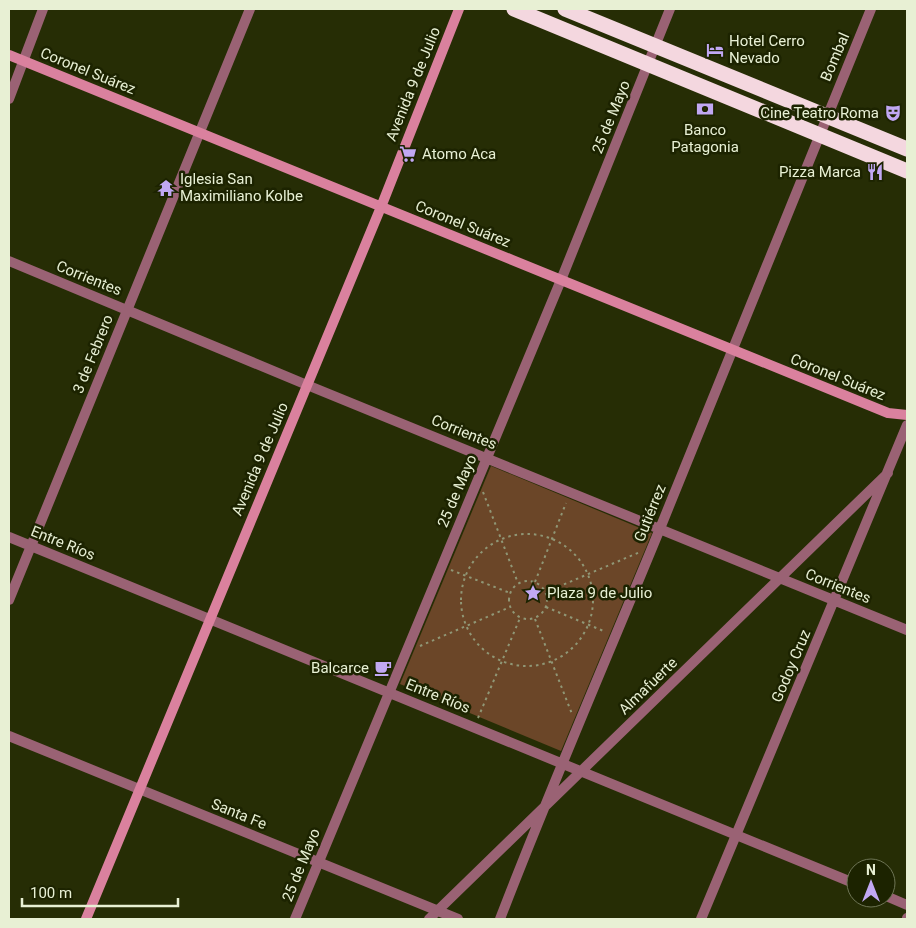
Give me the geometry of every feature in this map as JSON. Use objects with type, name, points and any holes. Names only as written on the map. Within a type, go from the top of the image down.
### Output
[{"type":"highway","points":[[514,9],[907,171]]},
{"type":"highway","points":[[565,9],[907,150]]},
{"type":"street","points":[[9,99],[43,9]]},
{"type":"street","name":"3 de Febrero","points":[[9,600],[250,9]]},
{"type":"street","name":"Avenida 9 de Julio","points":[[86,919],[381,207],[459,9]]},
{"type":"street","name":"25 de Mayo","points":[[295,919],[561,280],[670,9]]},
{"type":"street","name":"Bombal","points":[[827,116],[872,9]]},
{"type":"street","name":"Coronel Suárez","points":[[9,55],[888,413],[907,415]]},
{"type":"street","name":"Gutiérrez","points":[[500,919],[541,810],[563,764],[827,116]]},
{"type":"street","name":"Corrientes","points":[[9,261],[907,630]]},
{"type":"street","name":"Godoy Cruz","points":[[701,919],[907,425]]},
{"type":"street","name":"Almafuerte","points":[[430,919],[888,473]]},
{"type":"street","name":"Entre Ríos","points":[[9,537],[846,880]]},
{"type":"street","name":"Santa Fe","points":[[9,736],[458,919]]},
{"type":"path","points":[[482,488],[518,583]]},
{"type":"path","points":[[535,582],[568,498]]},
{"type":"path","points":[[518,534],[535,534],[552,538],[574,553],[589,574],[594,590],[594,608],[589,625],[580,641],[567,653],[552,662],[535,666],[518,666],[502,662],[487,653],[475,641],[466,626],[461,609],[461,592],[465,576],[474,560],[486,548],[501,539],[518,534]]},
{"type":"path","points":[[546,592],[645,550]]},
{"type":"path","points":[[448,569],[510,593]]},
{"type":"path","points":[[524,581],[535,582],[546,592],[546,607],[540,616],[535,619],[525,620],[516,616],[510,607],[510,593],[518,583],[524,581]]},
{"type":"path","points":[[415,647],[510,607]]},
{"type":"path","points":[[546,607],[610,634]]},
{"type":"path","points":[[474,727],[520,618]]},
{"type":"path","points":[[535,619],[574,720]]},
{"type":"shaded area","points":[[491,466],[652,533],[561,751],[400,684]]},
{"type":"place","name":"Hotel Cerro Nevado","points":[[715,50]]},
{"type":"place","name":"Banco Patagonia","points":[[705,109]]},
{"type":"place","name":"Cine Teatro Roma","points":[[893,113]]},
{"type":"place","name":"Atomo Aca","points":[[408,154]]},
{"type":"place","name":"Pizza Marca","points":[[875,172]]},
{"type":"place","name":"Iglesia San Maximiliano Kolbe","points":[[166,188]]},
{"type":"place","name":"Plaza 9 de Julio","points":[[533,593]]},
{"type":"place","name":"Balcarce","points":[[383,668]]}]
